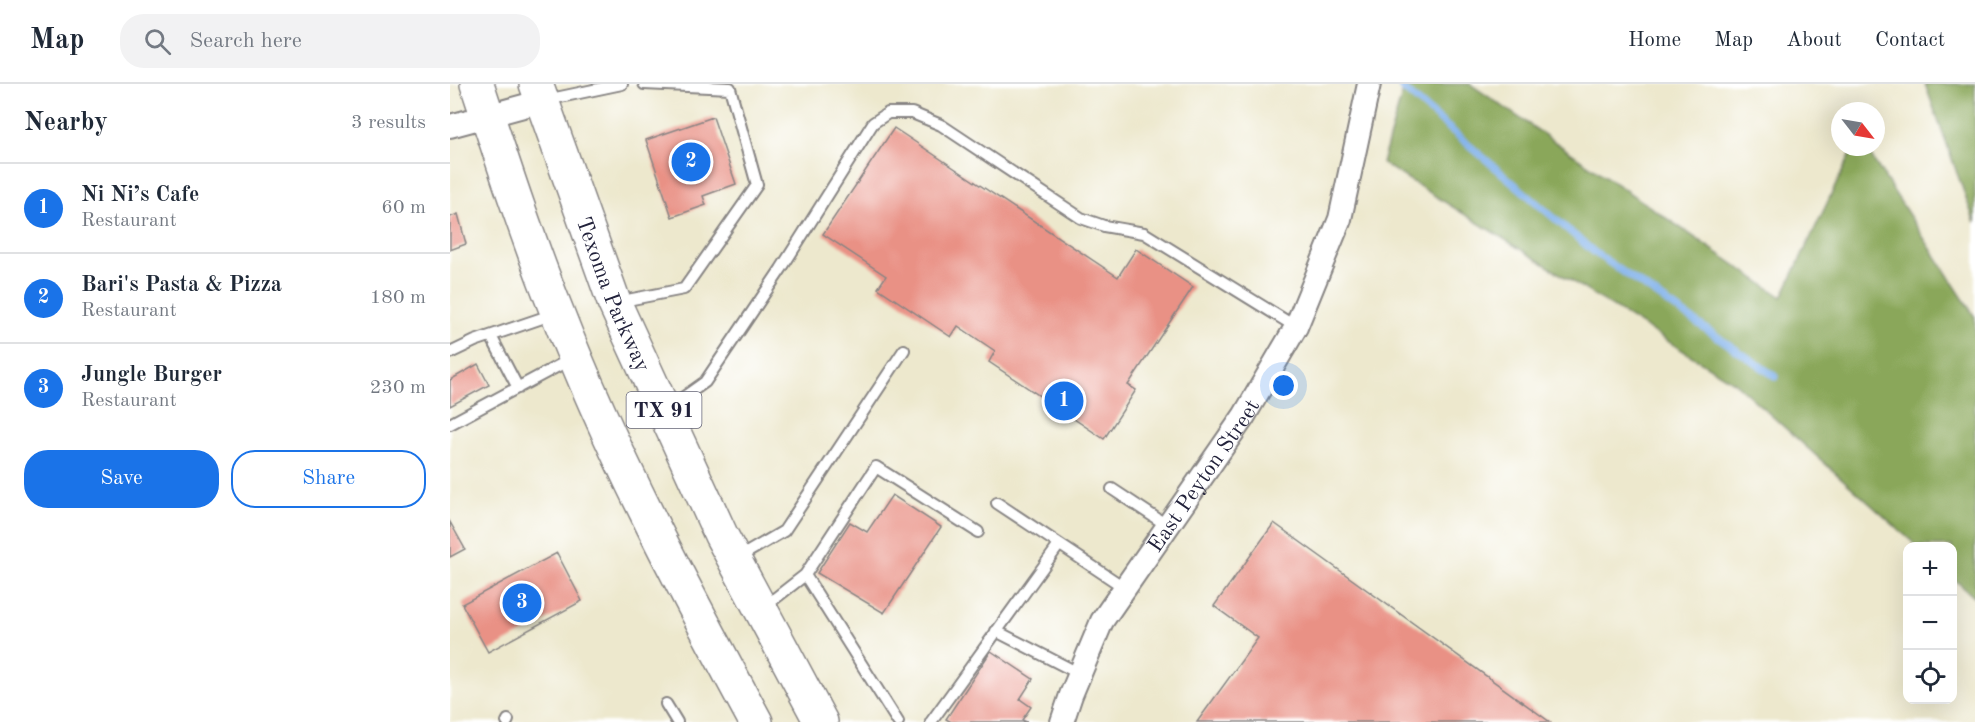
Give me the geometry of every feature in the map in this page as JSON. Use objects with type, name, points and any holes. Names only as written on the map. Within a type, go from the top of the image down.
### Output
[{"type":"main road","name":"TX 91","points":[[477,84],[557,312],[576,357],[667,556],[756,722]]},
{"type":"main road","name":"Texoma Parkway","points":[[539,92],[614,302],[721,535],[821,722]]},
{"type":"street","name":"East Peyton Street","points":[[1062,722],[1102,621],[1244,417],[1296,327],[1340,219],[1369,84]]},
{"type":"street","points":[[450,126],[487,115],[539,92]]},
{"type":"lane","points":[[539,92],[622,84]]},
{"type":"lane","points":[[614,302],[684,289],[758,185],[730,88],[644,84]]},
{"type":"lane","points":[[664,411],[705,382],[873,123],[888,114],[912,113],[942,125],[1081,218],[1104,226],[1144,233],[1296,327]]},
{"type":"lane","points":[[450,353],[557,312]]},
{"type":"lane","points":[[491,336],[518,387]]},
{"type":"lane","points":[[734,560],[784,531],[904,350]]},
{"type":"lane","points":[[450,424],[576,357]]},
{"type":"lane","points":[[760,609],[805,575],[876,467],[978,532]]},
{"type":"lane","points":[[1112,489],[1168,526]]},
{"type":"lane","points":[[997,503],[1125,588]]},
{"type":"lane","points":[[932,722],[1059,544]]},
{"type":"lane","points":[[805,575],[898,722]]},
{"type":"lane","points":[[996,631],[1080,674]]},
{"type":"lane","points":[[666,704],[677,722]]},
{"type":"green space","points":[[1405,84],[1470,84],[1782,297],[1850,156],[1871,156],[1975,317],[1975,598],[1957,582],[1957,542],[1913,542],[1735,383],[1382,163]]},
{"type":"green space","points":[[1925,84],[1975,84],[1975,223]]},
{"type":"building","points":[[713,117],[736,184],[703,196],[706,205],[672,217],[646,140]]},
{"type":"building","points":[[894,128],[1118,277],[1136,249],[1193,287],[1128,385],[1136,390],[1104,439],[989,362],[995,351],[958,326],[951,337],[878,288],[886,276],[823,234]]},
{"type":"building","points":[[458,214],[466,244],[450,250],[450,217]]},
{"type":"building","points":[[478,364],[489,385],[450,406],[450,380]]},
{"type":"building","points":[[892,495],[941,527],[884,613],[817,573],[850,522],[867,532]]},
{"type":"building","points":[[450,522],[465,549],[450,557]]},
{"type":"building","points":[[1274,523],[1550,722],[1197,722],[1258,638],[1214,606]]},
{"type":"building","points":[[557,553],[582,601],[488,652],[462,604]]},
{"type":"building","points":[[991,651],[1033,679],[1020,699],[1031,707],[1022,720],[1027,722],[951,722],[946,719]]},
{"type":"waterway","points":[[1401,87],[1594,252],[1776,377]]},
{"type":"place","name":"Bari's Pasta & Pizza","points":[[691,162]]},
{"type":"place","name":"Ni Ni’s Cafe","points":[[1064,401]]},
{"type":"place","name":"Jungle Burger","points":[[522,603]]}]
